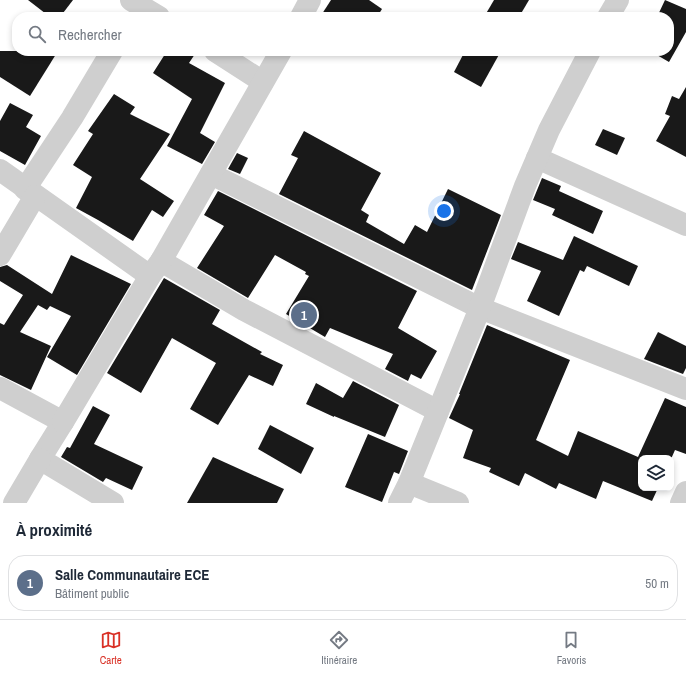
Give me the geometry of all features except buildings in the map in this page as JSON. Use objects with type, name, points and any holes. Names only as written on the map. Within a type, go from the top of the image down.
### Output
[{"type":"street","points":[[303,12],[310,0]]},
{"type":"street","points":[[611,12],[618,0]]},
{"type":"street","points":[[134,7],[146,12]]},
{"type":"street","points":[[0,255],[30,192],[109,56]]},
{"type":"street","points":[[223,56],[264,82]]},
{"type":"street","points":[[14,503],[211,174],[278,56]]},
{"type":"street","points":[[399,503],[409,483],[480,308],[525,186],[549,130],[587,56]]},
{"type":"street","points":[[537,158],[686,225]]},
{"type":"street","points":[[0,170],[30,192],[155,268],[244,310],[438,411]]},
{"type":"street","points":[[211,174],[480,308],[686,389]]},
{"type":"street","points":[[0,388],[62,422]]},
{"type":"street","points":[[40,459],[113,503]]},
{"type":"street","points":[[409,483],[458,503]]},
{"type":"street","points":[[680,503],[686,492]]},
{"type":"place","name":"Salle Communautaire ECE","points":[[304,315]]}]
